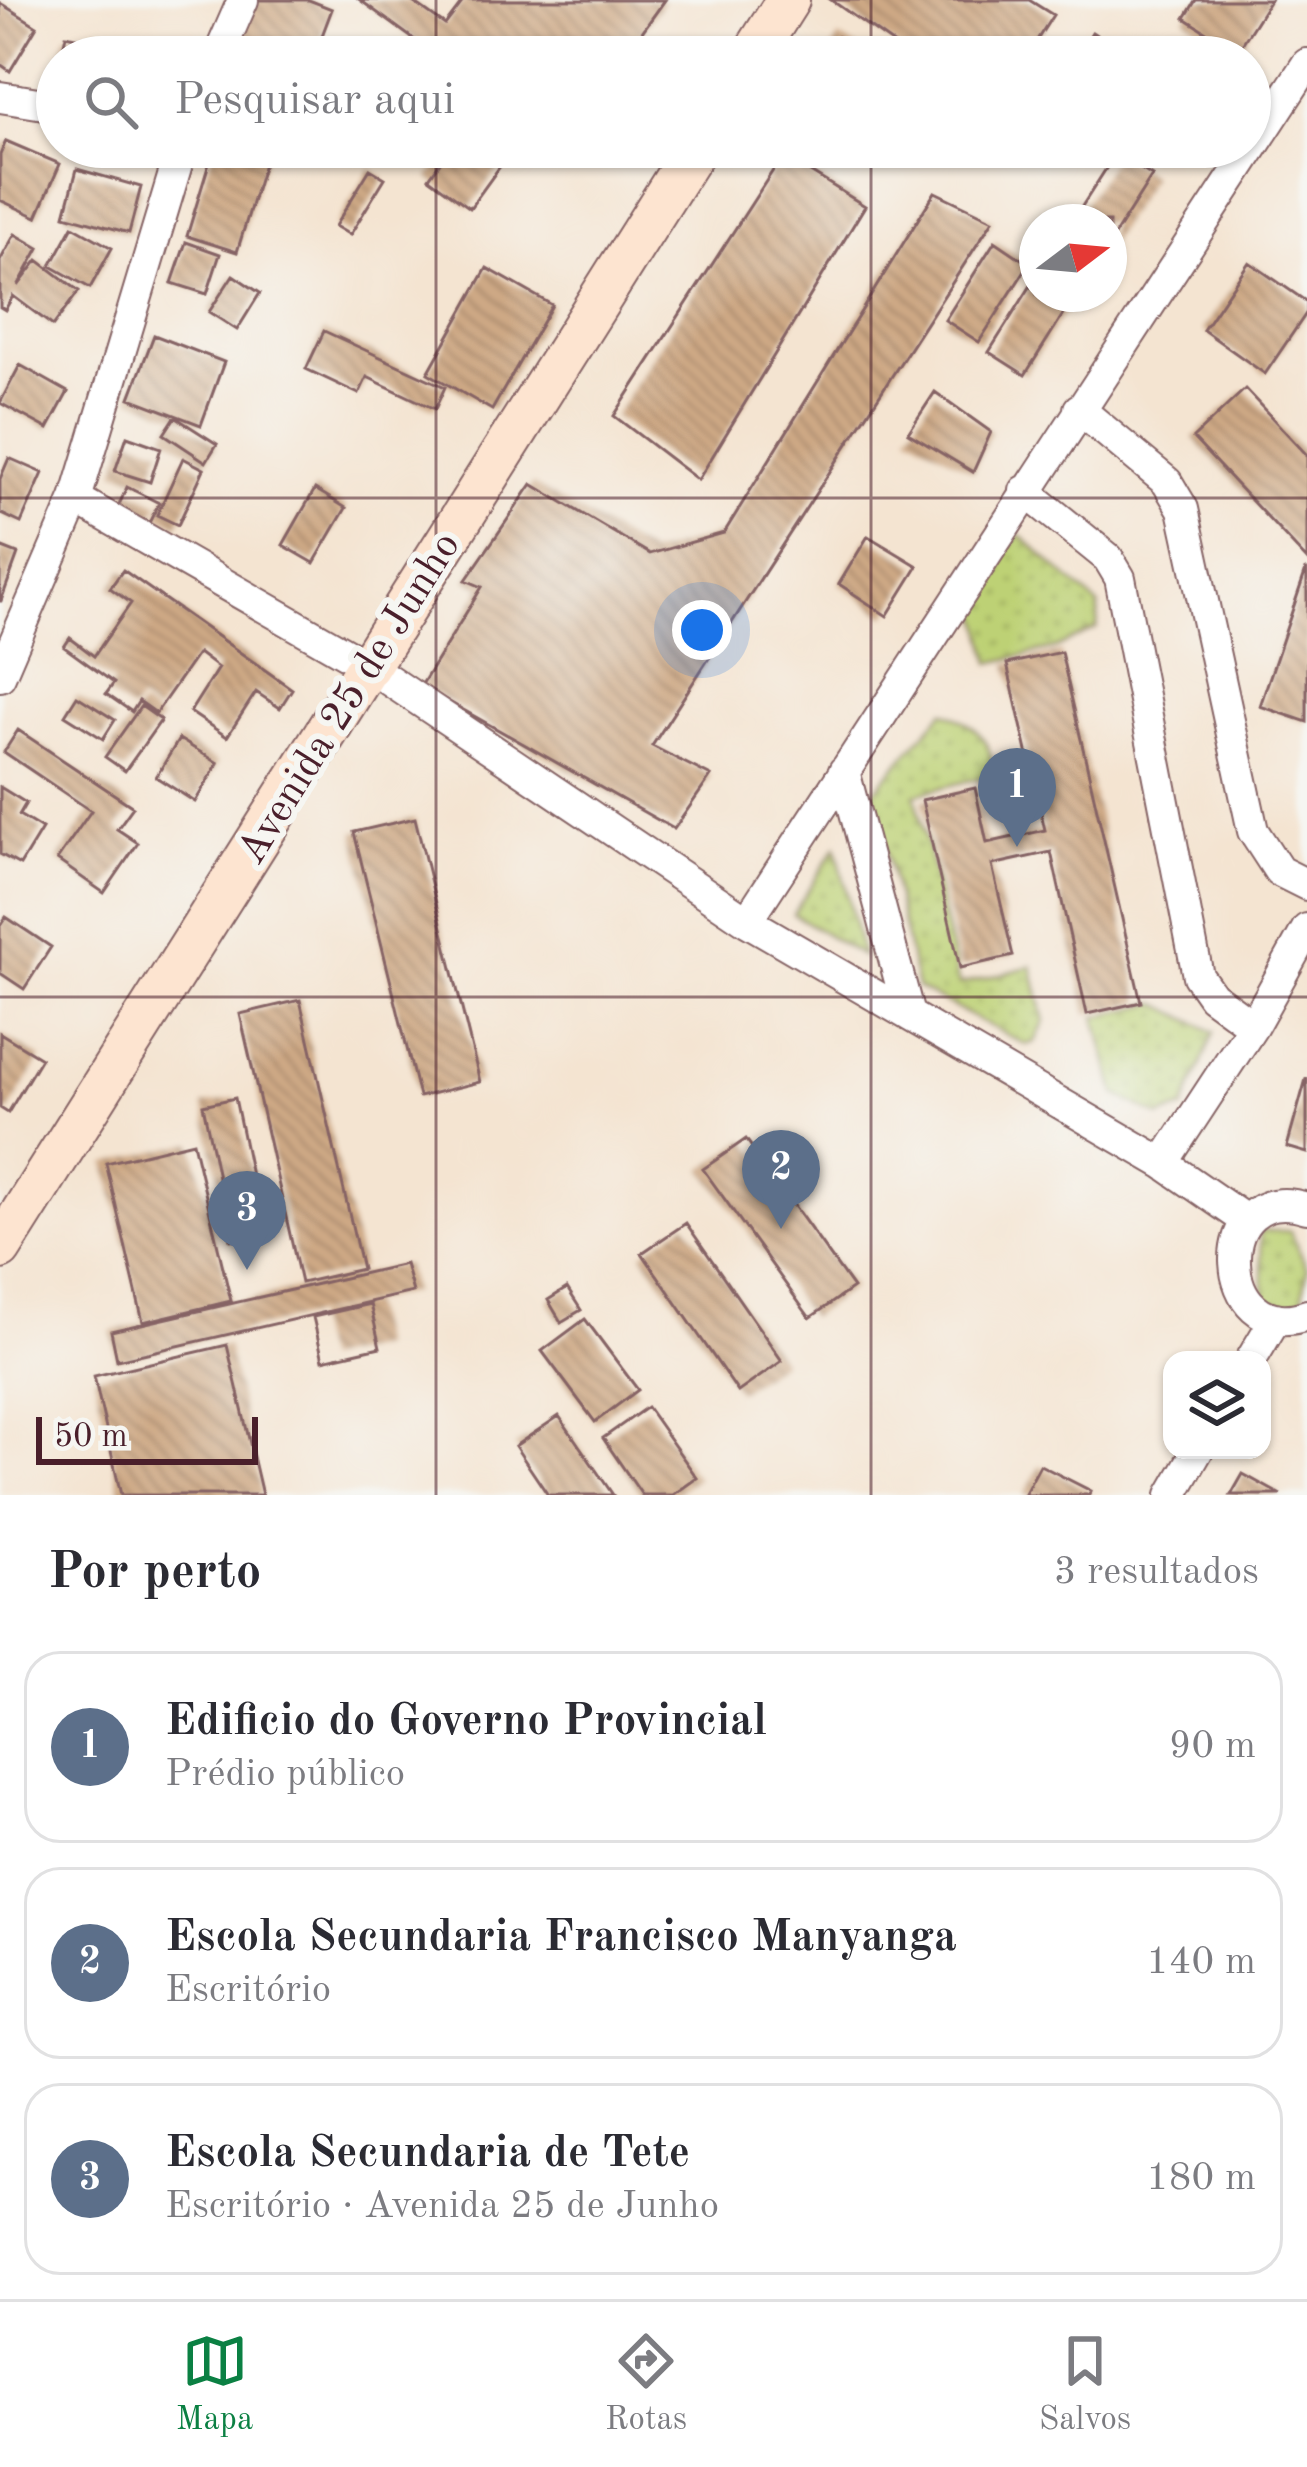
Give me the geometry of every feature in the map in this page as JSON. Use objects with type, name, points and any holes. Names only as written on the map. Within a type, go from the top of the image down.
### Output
[{"type":"street","points":[[227,36],[243,0]]},
{"type":"street","points":[[765,36],[788,0]]},
{"type":"street","points":[[1271,118],[1307,64]]},
{"type":"street","points":[[0,98],[36,103]]},
{"type":"street","points":[[0,676],[76,499],[176,168]]},
{"type":"street","name":"Avenida 25 de Junho","points":[[0,1248],[683,168]]},
{"type":"street","points":[[747,921],[1238,168]]},
{"type":"street","points":[[1078,409],[1177,494],[1253,832],[1279,871],[1307,885]]},
{"type":"street","points":[[1025,491],[1108,558],[1120,578],[1198,976],[1212,996],[1253,1026]]},
{"type":"street","points":[[76,499],[371,668],[747,921],[1163,1163],[1247,1221]]},
{"type":"street","points":[[844,771],[909,1016]]},
{"type":"street","points":[[1163,1163],[1253,1026],[1307,929]]},
{"type":"street","points":[[1259,1351],[1292,1316],[1250,1304],[1234,1278],[1233,1248],[1247,1221],[1268,1207],[1307,1208]]},
{"type":"street","points":[[1172,1495],[1193,1459]]},
{"type":"green space","points":[[1019,534],[1099,606],[1097,628],[1056,648],[991,663],[975,594]]},
{"type":"green space","points":[[944,711],[980,735],[992,763],[992,775],[915,794],[959,985],[1032,966],[1045,1021],[1035,1042],[1026,1045],[917,988],[873,792]]},
{"type":"green space","points":[[836,847],[862,956],[793,914]]},
{"type":"green space","points":[[1157,1003],[1214,1032],[1184,1108],[1160,1117],[1116,1094],[1096,1017]]},
{"type":"green space","points":[[1260,1231],[1290,1231],[1307,1268],[1301,1307],[1282,1314],[1265,1300]]},
{"type":"building","points":[[256,0],[309,0],[332,9],[322,36],[242,36]]},
{"type":"building","points":[[360,0],[410,0],[445,25],[464,0],[665,0],[639,36],[409,36]]},
{"type":"building","points":[[831,0],[1029,0],[1053,15],[1040,36],[882,36]]},
{"type":"building","points":[[1196,0],[1270,0],[1247,36],[1213,36],[1185,18]]},
{"type":"building","points":[[0,3],[37,26],[10,71],[0,64]]},
{"type":"building","points":[[6,141],[36,154],[36,168],[58,168],[37,217],[0,200],[0,155]]},
{"type":"building","points":[[208,168],[263,168],[237,252],[187,236]]},
{"type":"building","points":[[436,168],[499,168],[470,208],[429,178]]},
{"type":"building","points":[[775,168],[804,168],[865,206],[698,480],[614,416]]},
{"type":"building","points":[[1106,168],[1139,168],[1152,176],[1127,216],[1127,204],[1083,204]]},
{"type":"building","points":[[77,169],[141,187],[129,233],[65,215]]},
{"type":"building","points":[[370,169],[385,178],[350,235],[335,226]]},
{"type":"building","points":[[935,192],[993,220],[652,746],[711,776],[674,829],[421,686],[482,587],[466,580],[532,484],[650,554],[724,533]]},
{"type":"building","points":[[73,226],[112,248],[90,288],[51,266]]},
{"type":"building","points":[[15,234],[39,248],[18,286],[38,260],[79,291],[53,326],[13,296],[5,310],[0,307],[0,261]]},
{"type":"building","points":[[995,241],[1019,257],[1019,280],[979,342],[945,320]]},
{"type":"building","points":[[186,242],[220,254],[207,294],[172,283]]},
{"type":"building","points":[[1249,262],[1307,302],[1307,312],[1265,374],[1203,330]]},
{"type":"building","points":[[487,268],[552,305],[492,410],[428,373]]},
{"type":"building","points":[[233,275],[260,293],[237,330],[209,312]]},
{"type":"building","points":[[1019,304],[1019,312],[1065,312],[1025,375],[989,352]]},
{"type":"building","points":[[324,331],[445,387],[435,409],[367,377],[359,394],[306,369]]},
{"type":"building","points":[[154,335],[224,362],[201,425],[130,398]]},
{"type":"building","points":[[20,365],[68,392],[48,429],[0,403]]},
{"type":"building","points":[[1245,389],[1307,455],[1307,560],[1193,438]]},
{"type":"building","points":[[935,392],[991,432],[973,472],[908,433]]},
{"type":"building","points":[[175,417],[217,444],[206,462],[164,434]]},
{"type":"building","points":[[127,436],[161,448],[150,482],[115,471]]},
{"type":"building","points":[[9,458],[43,473],[21,523],[0,513],[0,479]]},
{"type":"building","points":[[183,458],[204,469],[178,525],[157,515]]},
{"type":"building","points":[[127,487],[159,503],[149,523],[118,507]]},
{"type":"building","points":[[315,489],[346,508],[314,563],[283,545]]},
{"type":"building","points":[[868,536],[918,566],[887,616],[839,584]]},
{"type":"building","points":[[0,547],[18,554],[1,601],[0,601]]},
{"type":"building","points":[[123,570],[292,689],[280,708],[256,692],[227,737],[190,712],[218,668],[198,653],[156,713],[139,701],[132,712],[106,694],[114,683],[64,647],[70,638],[94,656],[131,603],[110,588]]},
{"type":"building","points":[[1307,570],[1307,722],[1260,706]]},
{"type":"building","points":[[1061,652],[1141,1002],[1087,1014],[1051,852],[992,865],[1013,956],[960,968],[922,800],[975,788],[987,843],[1045,830],[1007,664]]},
{"type":"building","points":[[77,696],[115,720],[103,739],[65,715]]},
{"type":"building","points":[[141,706],[161,720],[125,771],[105,757]]},
{"type":"building","points":[[18,730],[133,807],[117,829],[138,843],[104,893],[57,860],[91,811],[4,752]]},
{"type":"building","points":[[179,739],[218,763],[195,802],[156,777]]},
{"type":"building","points":[[0,787],[26,803],[19,815],[42,829],[20,865],[0,854]]},
{"type":"building","points":[[415,818],[480,1082],[419,1097],[354,832]]},
{"type":"building","points":[[6,917],[51,947],[24,989],[0,973],[0,926]]},
{"type":"building","points":[[300,1000],[362,1269],[301,1283],[240,1014]]},
{"type":"building","points":[[0,1033],[41,1058],[8,1113],[0,1108]]},
{"type":"building","points":[[1307,1079],[1307,1153],[1287,1147]]},
{"type":"building","points":[[235,1098],[263,1234],[231,1240],[203,1105]]},
{"type":"building","points":[[746,1139],[853,1288],[810,1318],[703,1169]]},
{"type":"building","points":[[193,1142],[231,1301],[143,1322],[106,1163]]},
{"type":"building","points":[[686,1223],[782,1361],[738,1392],[642,1253]]},
{"type":"building","points":[[405,1264],[413,1292],[117,1360],[111,1331]]},
{"type":"building","points":[[567,1288],[581,1310],[561,1322],[548,1300]]},
{"type":"building","points":[[370,1304],[380,1347],[323,1360],[313,1317]]},
{"type":"building","points":[[585,1319],[638,1390],[595,1422],[542,1351]]},
{"type":"building","points":[[227,1345],[262,1495],[121,1495],[94,1376]]},
{"type":"building","points":[[647,1407],[697,1478],[673,1495],[642,1495],[603,1438]]},
{"type":"building","points":[[559,1416],[613,1495],[548,1495],[515,1446]]},
{"type":"building","points":[[1040,1465],[1091,1491],[1089,1495],[1024,1495]]},
{"type":"building","points":[[1243,1474],[1281,1495],[1231,1495]]},
{"type":"place","name":"Edificio do Governo Provincial","points":[[1017,847]]},
{"type":"place","name":"Escola Secundaria Francisco Manyanga","points":[[781,1229]]},
{"type":"place","name":"Escola Secundaria de Tete","points":[[247,1270]]}]
